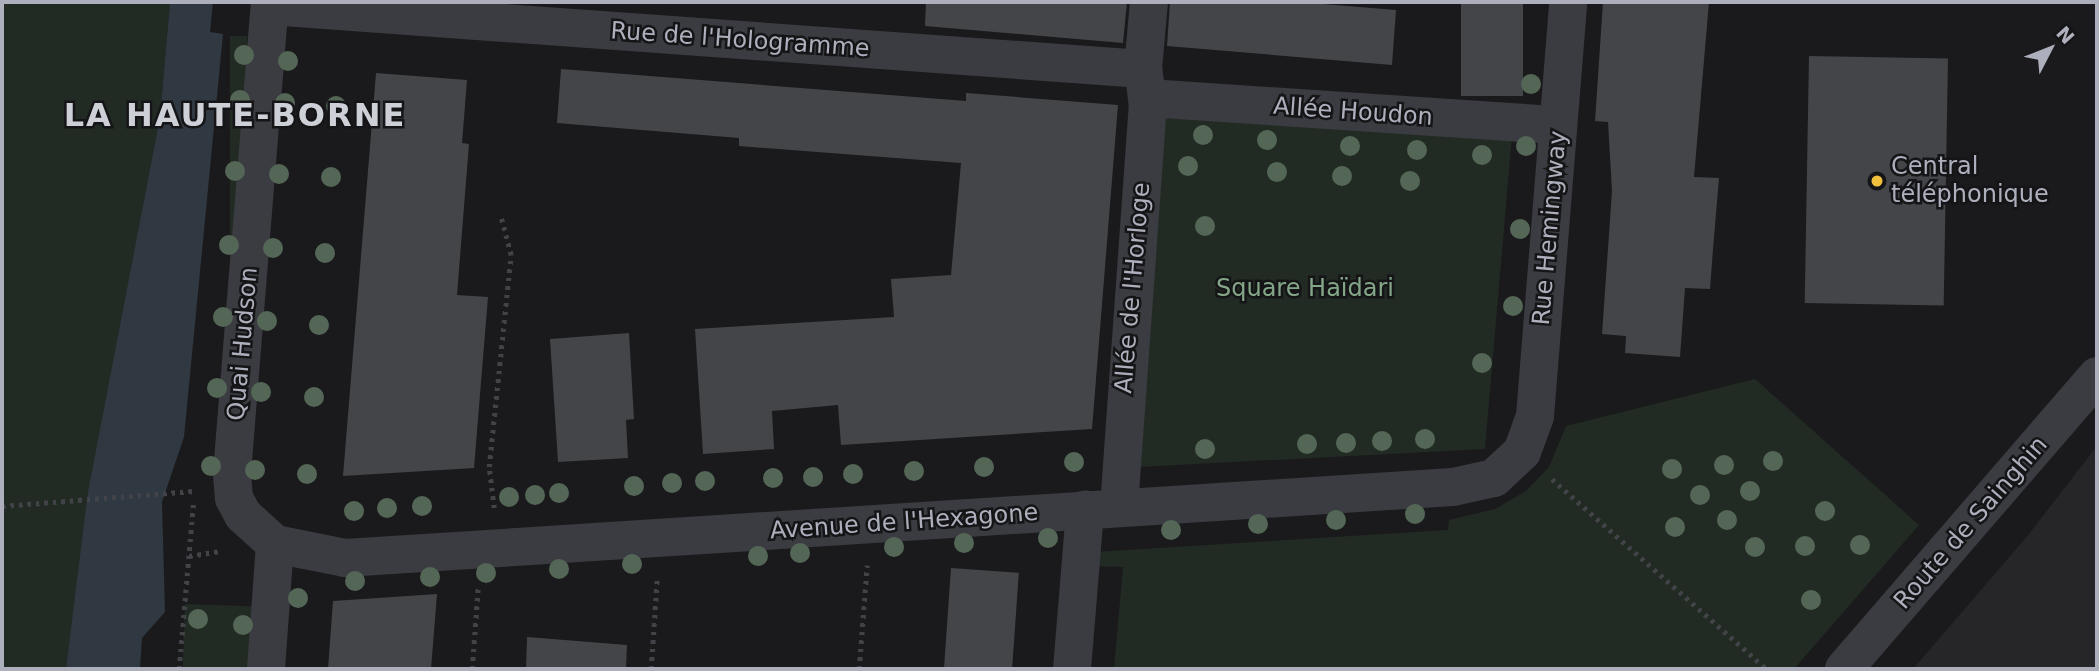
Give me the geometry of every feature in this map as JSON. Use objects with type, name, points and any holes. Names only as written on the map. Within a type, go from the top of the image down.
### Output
[{"type":"street","points":[[1146,83],[1149,2]]},
{"type":"street","name":"Rue Hemingway","points":[[1522,452],[1535,416],[1568,2]]},
{"type":"street","name":"Rue de l'Hologramme","points":[[270,4],[1146,83]]},
{"type":"street","name":"Quai Hudson","points":[[270,4],[232,473],[234,498],[243,515],[275,544]]},
{"type":"street","name":"Allée Houdon","points":[[1146,83],[1558,125]]},
{"type":"street","name":"Allée de l'Horloge","points":[[1072,669],[1102,509],[1146,83]]},
{"type":"street","name":"Route de Sainghin","points":[[1844,669],[2097,376]]},
{"type":"street","name":"Avenue de l'Hexagone","points":[[275,544],[345,558],[1454,487],[1494,478],[1522,452]]},
{"type":"street","points":[[266,669],[275,544]]},
{"type":"path","points":[[471,669],[489,548],[489,467],[511,255],[501,218]]},
{"type":"path","points":[[1522,452],[1767,669]]},
{"type":"path","points":[[2,506],[194,491]]},
{"type":"path","points":[[859,669],[870,524]]},
{"type":"path","points":[[651,669],[660,539]]},
{"type":"path","points":[[179,669],[185,604]]},
{"type":"shaded area","points":[[170,2],[213,2],[210,32],[223,34],[184,437],[162,502],[165,612],[142,638],[140,669],[66,669],[88,492],[160,117]]},
{"type":"shaded area","points":[[2097,446],[2097,669],[1913,669],[2029,534]]},
{"type":"green space","points":[[2,2],[170,2],[160,117],[92,476],[66,669],[2,669]]},
{"type":"green space","points":[[230,36],[247,36],[247,481],[230,481]]},
{"type":"green space","name":"Square Haïdari","points":[[1148,107],[1512,135],[1485,449],[1119,468]]},
{"type":"green space","points":[[1755,379],[1919,525],[1794,669],[1114,669],[1123,567],[1092,566],[1094,552],[1448,530],[1449,520],[1495,509],[1526,491],[1549,467],[1566,426]]},
{"type":"green space","points":[[185,604],[252,606],[250,669],[183,669]]},
{"type":"building","points":[[926,2],[1127,2],[1123,43],[925,26]]},
{"type":"building","points":[[1170,2],[1298,2],[1396,10],[1392,65],[1167,46]]},
{"type":"building","points":[[1461,2],[1523,2],[1523,96],[1461,96]]},
{"type":"building","points":[[1603,2],[1709,2],[1694,177],[1719,178],[1710,289],[1685,288],[1680,357],[1625,353],[1626,336],[1602,334],[1612,191],[1608,122],[1595,121]]},
{"type":"building","name":"Central téléphonique","points":[[1809,56],[1948,58],[1944,305],[1805,303]]},
{"type":"building","points":[[561,69],[966,101],[966,93],[1118,105],[1092,429],[841,445],[838,405],[772,411],[774,449],[703,454],[695,329],[894,317],[891,279],[951,275],[961,163],[739,146],[739,138],[557,123]]},
{"type":"building","points":[[376,73],[467,80],[462,143],[469,144],[457,295],[488,297],[474,468],[343,476]]},
{"type":"building","points":[[629,333],[634,419],[626,420],[628,458],[558,462],[550,339]]},
{"type":"building","points":[[951,568],[1019,573],[1012,669],[944,669]]},
{"type":"building","points":[[437,594],[431,669],[328,669],[333,601]]},
{"type":"building","points":[[527,637],[627,645],[626,669],[526,669]]},
{"type":"place","name":"Central téléphonique","points":[[1877,181]]},
{"type":"district","name":"LA HAUTE-BORNE","points":[[235,115]]}]
